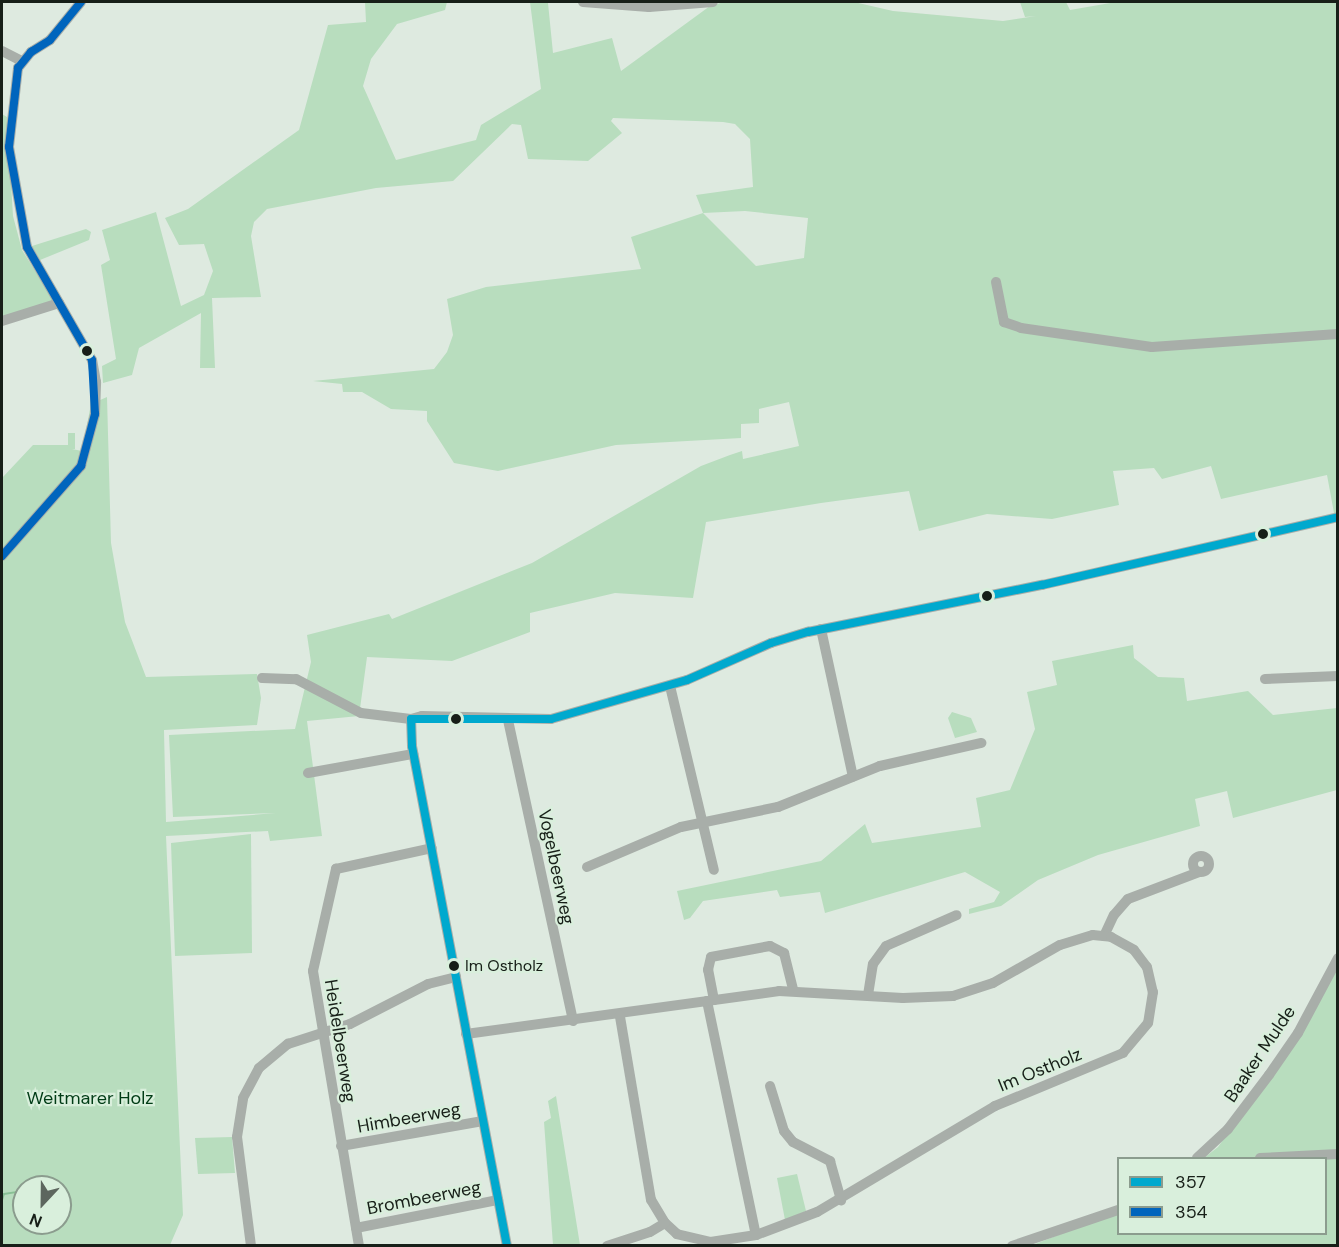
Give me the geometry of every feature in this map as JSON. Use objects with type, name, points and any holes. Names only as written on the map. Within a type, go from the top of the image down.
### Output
[{"type":"street","points":[[2,556],[75,475],[93,428],[97,392],[92,360],[22,232],[9,147],[7,113],[16,75],[22,61],[50,40],[81,2]]},
{"type":"street","points":[[583,2],[650,8],[713,2]]},
{"type":"street","points":[[2,51],[22,61]]},
{"type":"street","points":[[996,282],[1001,315],[1012,327],[1152,347],[1338,334]]},
{"type":"street","points":[[2,321],[59,303]]},
{"type":"street","points":[[262,678],[296,680],[361,713],[411,719],[422,716],[508,720],[551,719],[670,686],[771,643],[821,629],[1042,585],[1338,517]]},
{"type":"street","points":[[821,629],[854,777]]},
{"type":"street","points":[[1265,679],[1338,676]]},
{"type":"street","points":[[670,686],[714,870]]},
{"type":"street","points":[[411,719],[413,754],[507,1245]]},
{"type":"street","name":"Vogelbeerweg","points":[[508,720],[573,1022]]},
{"type":"street","points":[[587,867],[643,841],[702,821],[794,802],[880,766],[981,743]]},
{"type":"street","points":[[308,773],[413,754]]},
{"type":"street","name":"Heidelbeerweg","points":[[359,1245],[312,976],[333,872],[346,864],[432,848]]},
{"type":"street","points":[[466,1034],[620,1016],[711,1000],[793,990],[921,999],[966,993],[993,983],[1071,940],[1104,936],[1114,915],[1128,899],[1199,872]]},
{"type":"street","points":[[868,995],[873,964],[886,946],[957,915]]},
{"type":"street","name":"Im Ostholz","points":[[665,1223],[680,1235],[703,1242],[756,1235],[795,1223],[841,1200],[995,1106],[1105,1062],[1130,1048],[1142,1033],[1152,1012],[1150,974],[1134,950],[1104,936]]},
{"type":"street","points":[[756,1235],[711,1000],[708,970],[711,957],[770,946],[784,953],[793,990]]},
{"type":"street","name":"Baaker Mulde","points":[[1198,1157],[1228,1129],[1298,1034],[1338,958]]},
{"type":"street","points":[[251,1245],[237,1137],[243,1098],[254,1076],[272,1054],[288,1044],[361,1019],[428,984],[456,977]]},
{"type":"street","points":[[607,1245],[650,1232],[665,1223],[649,1191],[620,1016]]},
{"type":"street","points":[[770,1086],[784,1131],[793,1142],[830,1161],[841,1200]]},
{"type":"street","name":"Himbeerweg","points":[[341,1146],[483,1121]]},
{"type":"street","points":[[1280,1157],[1338,1154]]},
{"type":"street","name":"Brombeerweg","points":[[356,1228],[498,1200]]},
{"type":"street","points":[[1012,1245],[1117,1211]]},
{"type":"street","points":[[650,1232],[650,1245]]},
{"type":"green space","name":"Weitmarer Holz","points":[[365,2],[447,2],[445,10],[397,24],[371,59],[363,86],[396,160],[476,140],[481,125],[541,89],[530,2],[548,3],[553,53],[612,38],[621,71],[710,6],[724,2],[854,2],[893,11],[1003,21],[1036,16],[1025,17],[1020,2],[1066,2],[1070,10],[1116,2],[1337,2],[1337,513],[1334,513],[1327,475],[1221,499],[1211,466],[1162,479],[1154,468],[1113,471],[1119,505],[1052,519],[987,514],[919,531],[909,491],[821,503],[706,522],[693,598],[615,593],[530,613],[530,632],[452,661],[367,657],[359,716],[307,721],[322,836],[270,841],[268,831],[166,836],[183,1215],[170,1245],[2,1245],[2,478],[33,445],[68,445],[68,433],[75,433],[75,449],[72,449],[82,451],[91,404],[107,397],[111,543],[125,622],[146,677],[257,674],[261,698],[257,725],[164,730],[166,822],[276,813],[173,817],[169,735],[295,729],[311,662],[307,635],[389,614],[392,619],[532,563],[701,466],[742,451],[743,459],[799,446],[789,402],[759,409],[759,423],[741,424],[741,438],[616,445],[498,471],[454,463],[427,421],[427,411],[391,409],[362,392],[343,392],[342,384],[313,381],[434,369],[447,352],[453,335],[447,299],[486,287],[641,269],[631,237],[703,213],[696,195],[753,187],[750,139],[735,124],[723,122],[613,118],[611,121],[622,133],[588,161],[528,159],[521,125],[512,124],[453,181],[376,188],[267,209],[254,222],[251,236],[261,297],[212,298],[215,368],[200,368],[201,313],[139,348],[132,375],[103,383],[102,366],[116,359],[101,265],[110,260],[102,230],[156,212],[181,306],[204,295],[213,271],[204,244],[179,245],[165,218],[188,209],[299,130],[328,25],[366,22]],"holes":[[[745,211],[808,218],[804,258],[756,266],[703,213]]]},
{"type":"green space","points":[[2,114],[7,117],[13,216],[22,250],[54,301],[2,318]]},
{"type":"green space","points":[[86,229],[91,232],[89,240],[40,260],[32,246]]},
{"type":"green space","points":[[1133,645],[1134,658],[1158,677],[1184,678],[1187,701],[1248,691],[1273,715],[1337,708],[1337,790],[1233,818],[1227,791],[1195,799],[1200,826],[1098,855],[1038,880],[1001,906],[969,914],[969,909],[994,902],[1000,892],[965,872],[825,913],[820,892],[780,897],[777,890],[703,901],[690,918],[684,920],[677,891],[821,861],[865,824],[872,843],[981,827],[976,798],[1010,790],[1035,729],[1027,692],[1057,685],[1052,661]]},
{"type":"green space","points":[[952,712],[971,718],[977,732],[955,738],[948,718]]},
{"type":"green space","points":[[251,834],[252,953],[175,956],[171,843]]},
{"type":"green space","points":[[1337,966],[1337,1245],[1030,1246],[1117,1212],[1117,1235],[1327,1235],[1327,1157],[1205,1157],[1218,1147],[1299,1034]]},
{"type":"green space","points":[[556,1096],[580,1245],[553,1245],[544,1122],[551,1118],[548,1101]]},
{"type":"green space","points":[[232,1137],[235,1173],[198,1174],[195,1138]]},
{"type":"green space","points":[[797,1174],[806,1211],[785,1220],[777,1178]]},
{"type":"waterway","points":[[2,1200],[4,1194],[12,1193]]},
{"type":"transit line","name":"354","points":[[2,556],[81,466],[95,414],[92,360],[27,247],[9,147],[18,68],[31,52],[50,40],[81,2]]},
{"type":"transit line","name":"357","points":[[507,1246],[412,746],[411,719],[551,719],[687,680],[771,643],[808,632],[1042,585],[1338,517]]},
{"type":"place","name":"Im Ostholz","points":[[454,966]]}]
